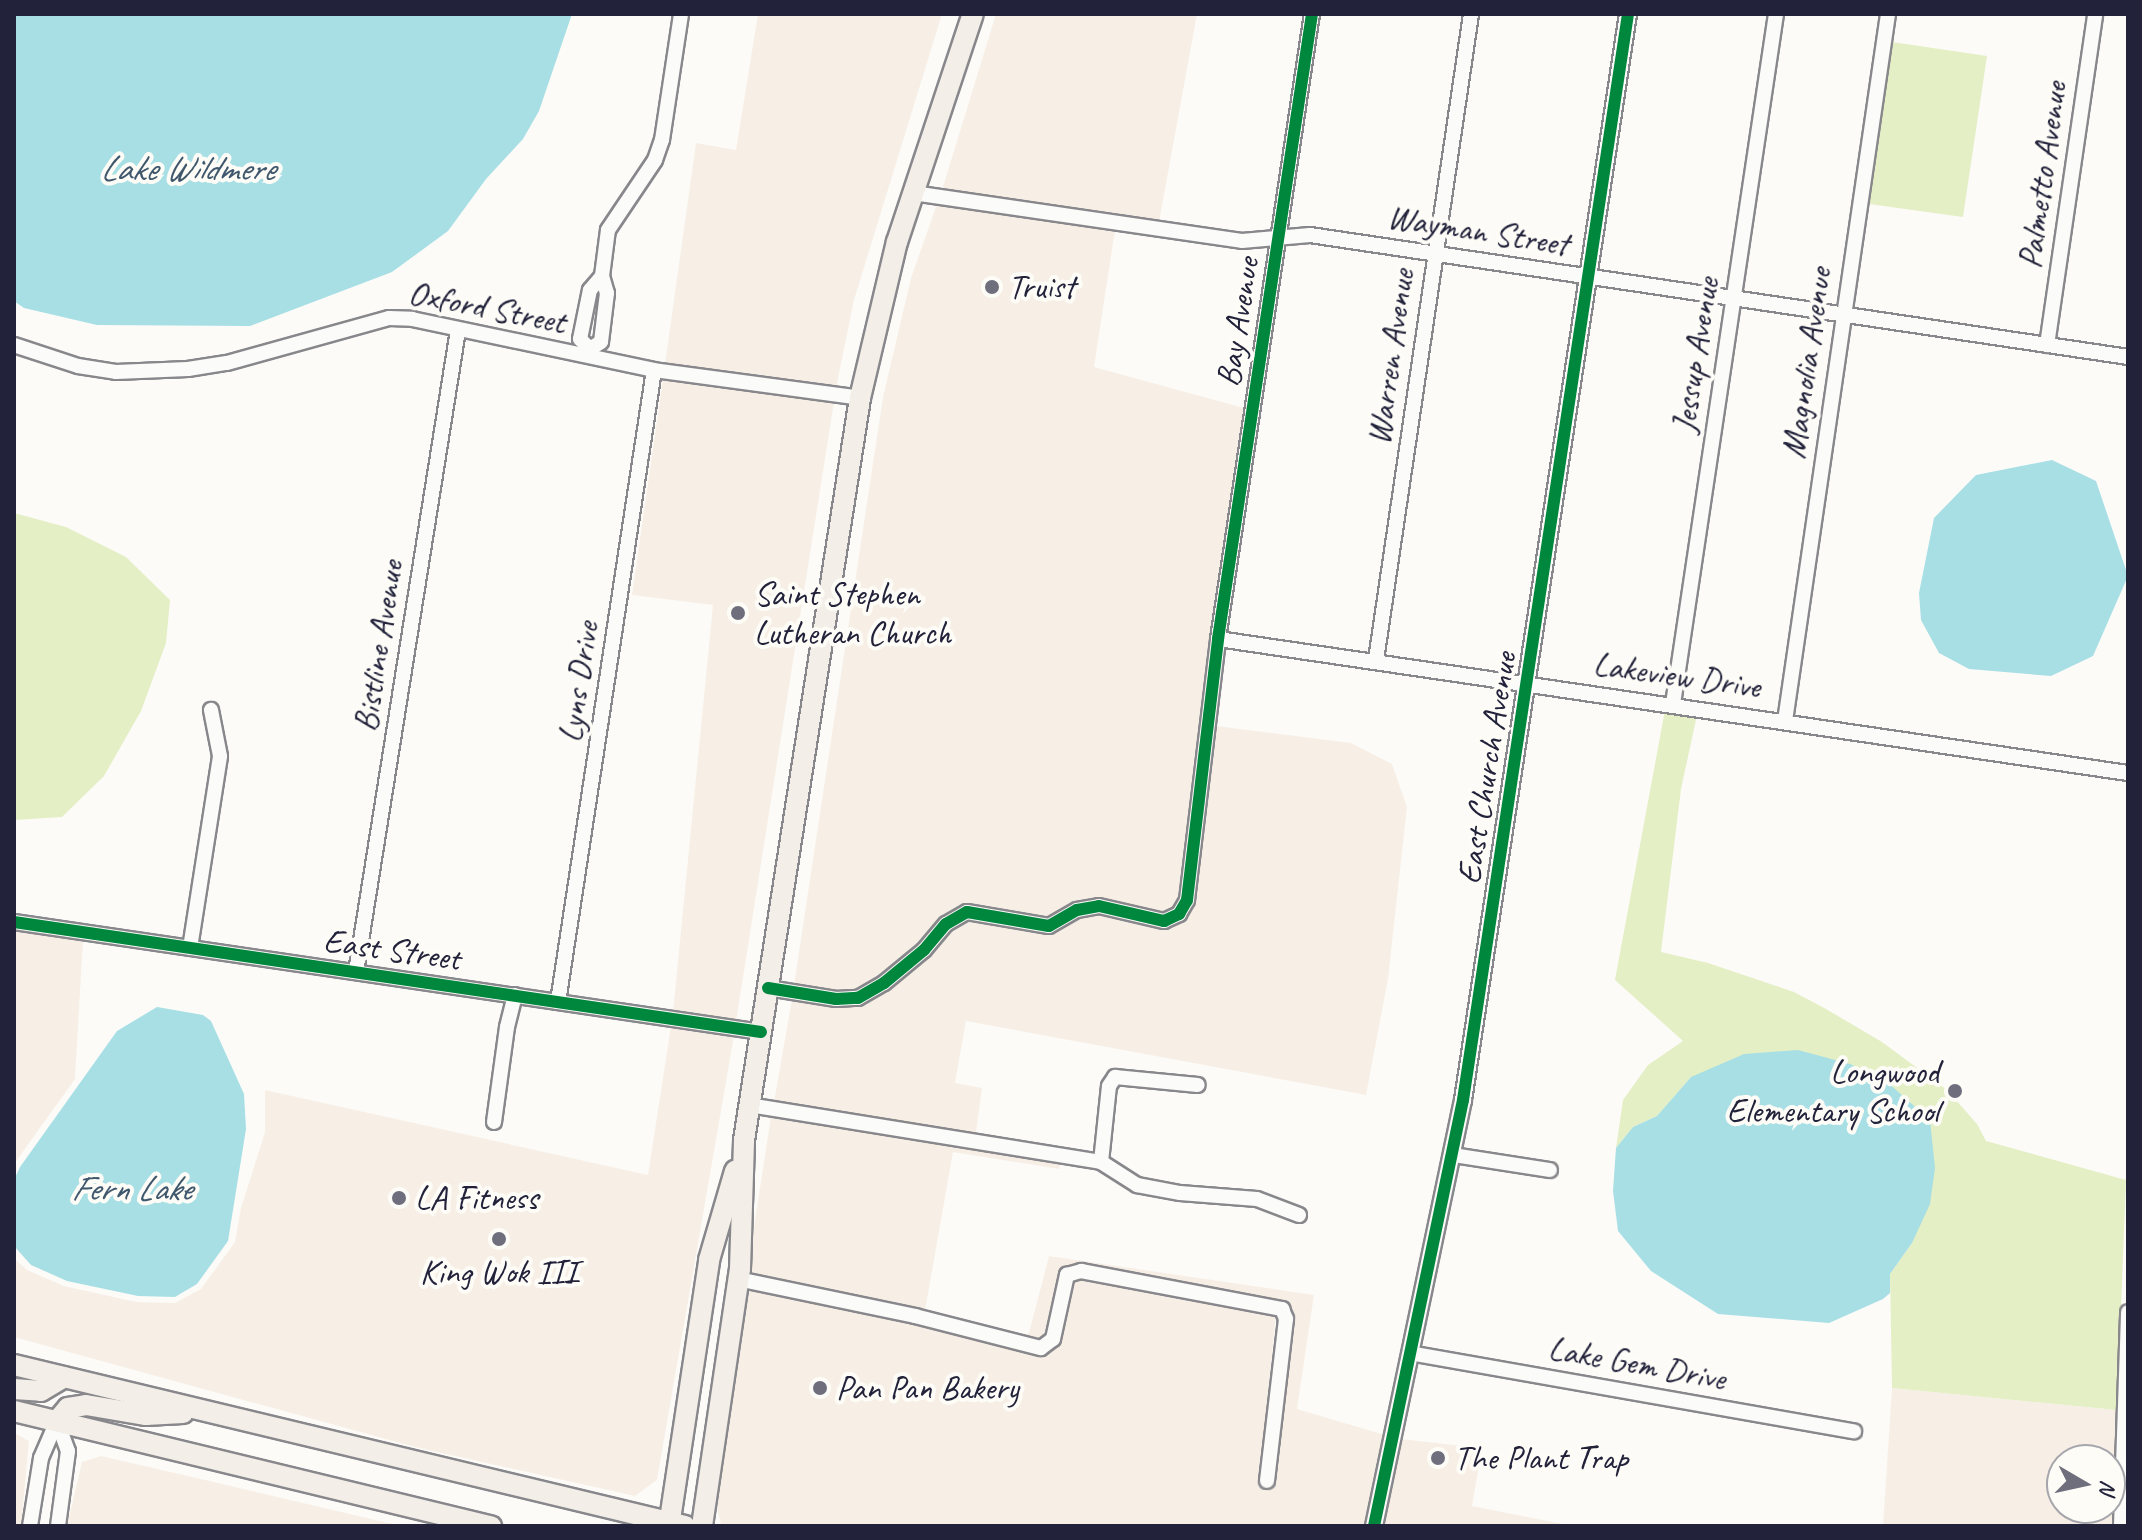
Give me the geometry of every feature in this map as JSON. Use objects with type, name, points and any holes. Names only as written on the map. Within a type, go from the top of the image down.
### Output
[{"type":"main road","points":[[702,1526],[738,1279],[744,1140],[860,398],[882,293],[973,14]]},
{"type":"main road","points":[[14,1365],[674,1525],[709,1260],[744,1140]]},
{"type":"main road","points":[[14,1389],[41,1391],[64,1377]]},
{"type":"main road","points":[[57,1421],[68,1408],[86,1405],[146,1415],[207,1412]]},
{"type":"main road","points":[[14,1411],[491,1526]]},
{"type":"street","points":[[589,353],[601,342],[607,293],[602,276],[608,230],[655,160],[662,140],[681,14]]},
{"type":"street","name":"Bay Avenue","points":[[768,988],[836,999],[858,998],[884,983],[924,950],[946,924],[967,912],[1049,926],[1077,910],[1099,906],[1164,921],[1179,914],[1187,900],[1218,639],[1312,14]]},
{"type":"street","name":"Warren Avenue","points":[[1376,660],[1471,14]]},
{"type":"street","name":"East Church Avenue","points":[[1374,1526],[1453,1155],[1528,683],[1628,14]]},
{"type":"street","name":"Jessup Avenue","points":[[1673,704],[1776,14]]},
{"type":"street","name":"Magnolia Avenue","points":[[1785,721],[1888,14]]},
{"type":"street","name":"Palmetto Avenue","points":[[2047,345],[2095,14]]},
{"type":"street","name":"Wayman Street","points":[[913,193],[1242,241],[1310,235],[2128,357]]},
{"type":"street","name":"Oxford Street","points":[[14,345],[78,366],[116,372],[153,371],[227,363],[389,318],[412,319],[589,353],[654,370],[860,398]]},
{"type":"street","name":"Bistline Avenue","points":[[356,972],[458,330]]},
{"type":"street","name":"Lyns Drive","points":[[558,1002],[654,370]]},
{"type":"street","name":"Lakeview Drive","points":[[1218,639],[2128,773]]},
{"type":"street","points":[[190,948],[220,756],[211,710]]},
{"type":"street","name":"East Street","points":[[14,922],[761,1032]]},
{"type":"street","points":[[494,1122],[515,995]]},
{"type":"street","points":[[1101,1162],[1109,1086],[1115,1077],[1198,1085]]},
{"type":"street","points":[[749,1105],[1101,1162],[1137,1185],[1180,1193],[1257,1199],[1299,1215]]},
{"type":"street","points":[[1453,1155],[1550,1170]]},
{"type":"street","points":[[738,1279],[915,1316],[1041,1348],[1053,1339],[1067,1275],[1081,1271],[1282,1309],[1286,1319],[1267,1481]]},
{"type":"street","points":[[2121,1526],[2128,1312]]},
{"type":"street","name":"Lake Gem Drive","points":[[1410,1353],[1854,1431]]},
{"type":"street","points":[[30,1526],[41,1458],[57,1421]]},
{"type":"street","points":[[57,1421],[68,1451],[58,1526]]},
{"type":"shaded area","points":[[758,14],[942,14],[854,300],[836,388],[665,364],[696,143],[736,150]]},
{"type":"shaded area","points":[[996,14],[1197,14],[1159,222],[942,190]]},
{"type":"shaded area","points":[[937,204],[1115,230],[1094,367],[1244,408],[1209,645],[1179,898],[1173,909],[1162,913],[1097,899],[1072,904],[1047,918],[962,906],[939,919],[918,945],[879,977],[856,991],[836,992],[794,985],[883,397],[911,278]]},
{"type":"shaded area","points":[[663,379],[834,402],[736,1022],[673,1012],[713,605],[632,595]]},
{"type":"shaded area","points":[[1216,726],[1351,743],[1392,764],[1407,807],[1388,979],[1366,1095],[966,1021],[955,1083],[982,1088],[976,1132],[1061,1148],[774,1102],[792,999],[835,1006],[863,1004],[890,988],[929,955],[951,929],[969,919],[1047,933],[1080,917],[1099,913],[1162,928],[1183,920],[1195,901]]},
{"type":"shaded area","points":[[14,929],[83,939],[75,1079],[14,1164]]},
{"type":"shaded area","points":[[671,1026],[734,1036],[657,1480],[635,1496],[415,1447],[14,1337],[14,1258],[27,1270],[64,1286],[136,1302],[175,1303],[201,1289],[235,1242],[241,1208],[265,1132],[265,1090],[648,1175]]},
{"type":"shaded area","points":[[771,1116],[1060,1163],[1059,1169],[953,1152],[925,1311],[747,1273]]},
{"type":"shaded area","points":[[1049,1256],[1314,1295],[1297,1409],[1385,1435],[1366,1526],[721,1524],[717,1507],[745,1287],[913,1322],[1040,1355],[1060,1341],[1074,1281],[1081,1278],[1276,1315],[1258,1487],[1274,1489],[1294,1320],[1290,1307],[1283,1302],[1077,1264],[1059,1274],[1045,1336],[1039,1341],[1019,1337],[1029,1333]]},
{"type":"shaded area","points":[[1892,1388],[2117,1410],[2116,1444],[2046,1444],[2046,1524],[2113,1526],[1883,1526]]},
{"type":"shaded area","points":[[14,1433],[29,1441],[21,1526],[14,1526]]},
{"type":"shaded area","points":[[1400,1439],[1482,1448],[1472,1506],[1573,1526],[1382,1526]]},
{"type":"shaded area","points":[[101,1456],[401,1526],[67,1526],[82,1462]]},
{"type":"green space","points":[[1892,42],[1987,56],[1963,217],[1869,204]]},
{"type":"green space","points":[[14,513],[66,527],[126,557],[170,600],[166,643],[141,711],[104,776],[62,817],[14,820]]},
{"type":"green space","points":[[1665,710],[1697,715],[1681,789],[1661,952],[1708,963],[1794,992],[1826,1009],[1882,1042],[1947,1090],[1977,1124],[1986,1141],[2126,1180],[2117,1410],[1892,1388],[1890,1274],[1912,1243],[1691,1077],[1657,1116],[1633,1127],[1616,1148],[1623,1100],[1648,1065],[1683,1041],[1615,980]]},
{"type":"water","name":"Lake Wildmere","points":[[14,14],[572,14],[539,111],[523,139],[486,179],[448,231],[392,272],[250,326],[97,325],[24,308],[14,301]]},
{"type":"water","points":[[2052,460],[2096,481],[2128,576],[2093,656],[2051,676],[1969,669],[1939,653],[1921,620],[1919,593],[1934,518],[1976,475]]},
{"type":"water","name":"Fern Lake","points":[[157,1007],[203,1015],[211,1021],[244,1094],[246,1129],[228,1241],[197,1284],[175,1297],[138,1296],[67,1281],[31,1265],[14,1246],[14,1180],[20,1167],[117,1031]]},
{"type":"water","points":[[1798,1050],[1850,1064],[1886,1081],[1930,1120],[1935,1168],[1930,1204],[1912,1243],[1890,1274],[1890,1293],[1883,1299],[1829,1323],[1718,1314],[1651,1271],[1618,1231],[1613,1191],[1616,1148],[1633,1127],[1657,1116],[1691,1077],[1744,1054]]},
{"type":"cycle path","points":[[768,988],[836,999],[858,998],[884,983],[924,950],[946,924],[967,912],[1049,926],[1077,910],[1099,906],[1164,921],[1179,914],[1187,900],[1218,639],[1312,14]]},
{"type":"cycle path","points":[[1374,1526],[1463,1100],[1628,14]]},
{"type":"cycle path","points":[[14,922],[761,1032]]},
{"type":"place","name":"Truist","points":[[992,287]]},
{"type":"place","name":"Saint Stephen Lutheran Church","points":[[738,613]]},
{"type":"place","name":"Longwood Elementary School","points":[[1955,1091]]},
{"type":"place","name":"LA Fitness","points":[[399,1198]]},
{"type":"place","name":"King Wok III","points":[[499,1239]]},
{"type":"place","name":"Pan Pan Bakery","points":[[820,1388]]},
{"type":"place","name":"The Plant Trap","points":[[1438,1458]]}]
